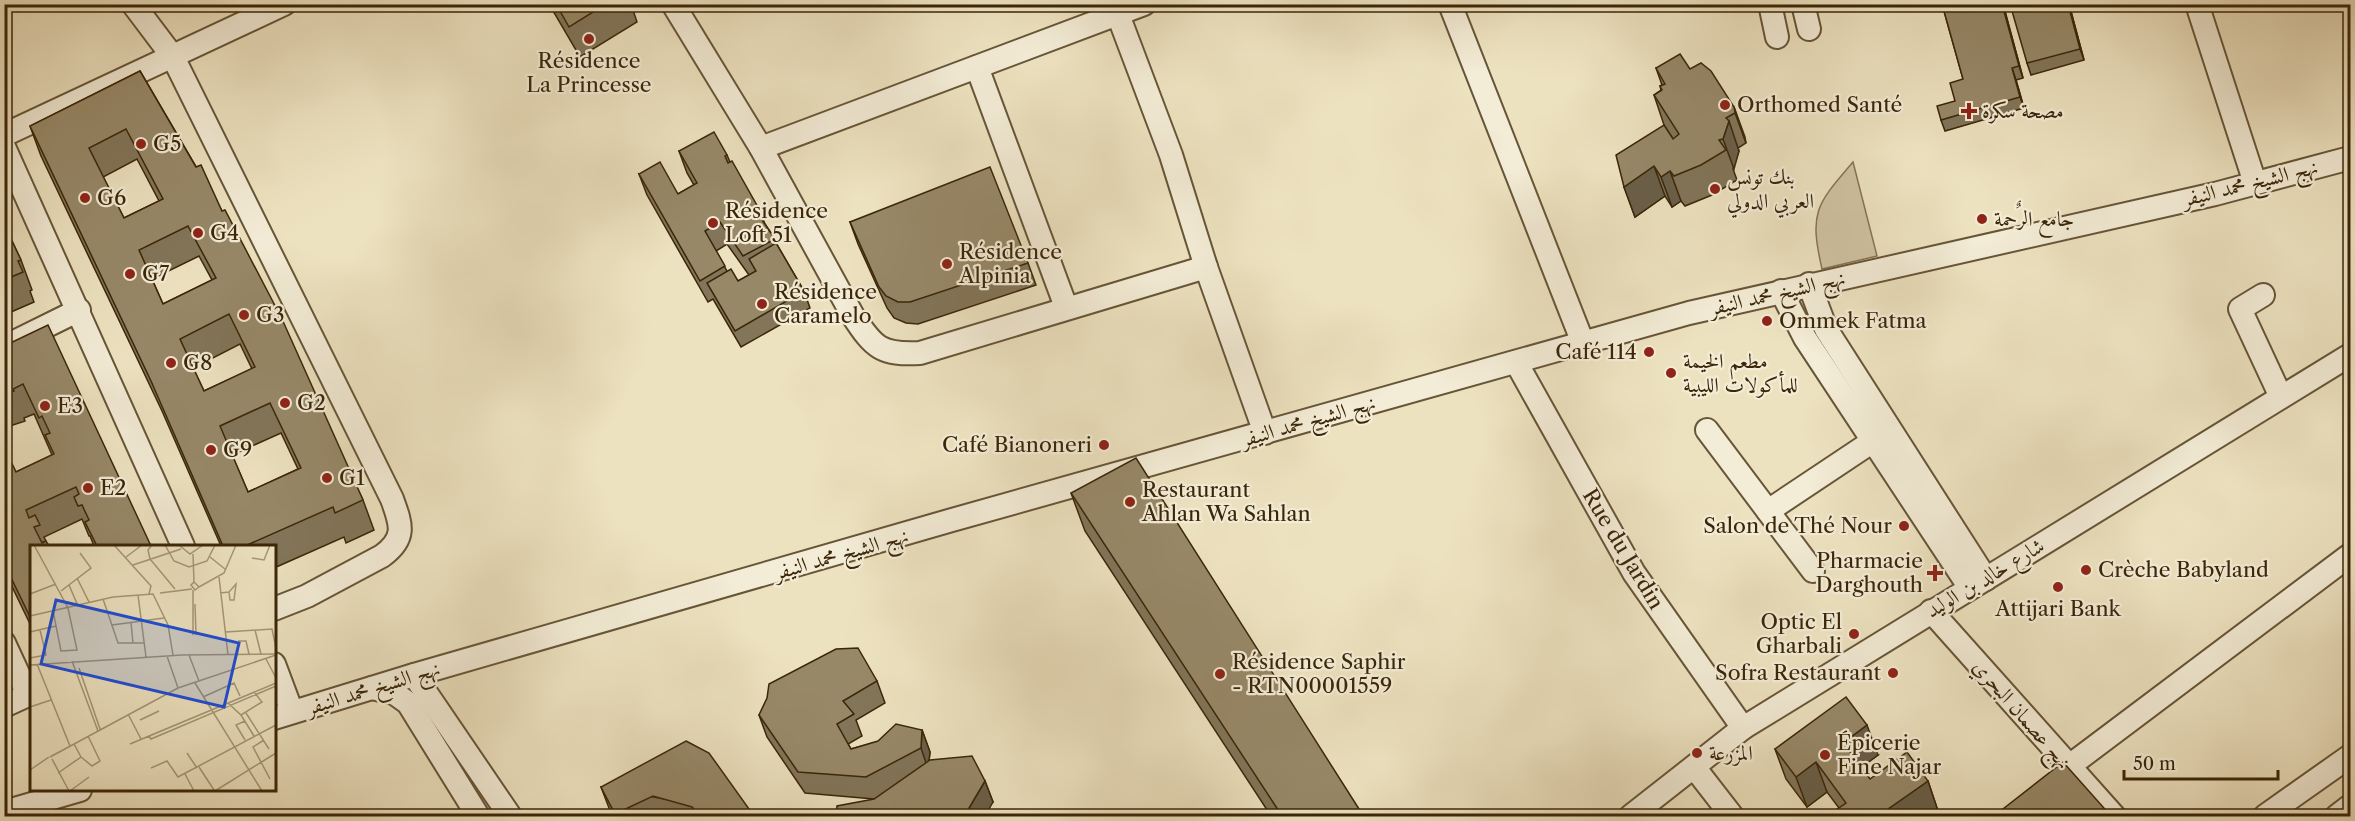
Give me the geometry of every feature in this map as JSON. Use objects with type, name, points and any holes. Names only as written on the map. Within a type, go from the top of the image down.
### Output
[{"type":"street","points":[[133,4],[173,57],[368,450],[400,522],[399,537],[393,548],[382,556],[308,596],[276,608]]},
{"type":"street","points":[[4,135],[284,4]]},
{"type":"street","points":[[673,4],[762,148],[853,316],[868,339],[880,350],[895,354],[920,352],[1065,307],[1206,267]]},
{"type":"street","points":[[762,148],[977,67],[1116,10],[1144,4]]},
{"type":"street","points":[[1450,4],[1583,343]]},
{"type":"street","points":[[1770,4],[1777,37]]},
{"type":"street","points":[[1803,4],[1809,29]]},
{"type":"street","points":[[2197,4],[2255,183]]},
{"type":"street","points":[[1116,10],[1170,155],[1264,433]]},
{"type":"street","points":[[977,67],[1065,307]]},
{"type":"street","points":[[4,147],[183,545]]},
{"type":"street","name":"نهج الشيخ محمد النيفر","points":[[283,715],[414,675],[1583,343],[1809,284],[1953,254],[2255,183],[2350,158]]},
{"type":"street","points":[[1809,284],[1826,329],[1978,584]]},
{"type":"street","points":[[1781,291],[1805,338],[1873,441],[1978,584]]},
{"type":"street","points":[[2263,295],[2240,309],[2281,397]]},
{"type":"street","points":[[4,347],[79,310]]},
{"type":"street","name":"شارع خالد بن الوليد","points":[[1631,816],[1743,728],[1931,610],[1978,584],[2350,355]]},
{"type":"street","name":"Rue du Jardin","points":[[1516,362],[1634,573],[1743,728]]},
{"type":"street","points":[[1707,430],[1813,571]]},
{"type":"street","points":[[1768,511],[1873,441]]},
{"type":"street","points":[[2068,767],[2350,555]]},
{"type":"street","name":"نهج عصمان البحري","points":[[1931,610],[2068,767],[2114,816]]},
{"type":"street","points":[[4,643],[28,694],[4,706]]},
{"type":"street","points":[[276,675],[283,715]]},
{"type":"street","points":[[414,675],[510,816]]},
{"type":"street","points":[[372,688],[394,693],[408,703],[478,816]]},
{"type":"street","points":[[2265,816],[2350,756]]},
{"type":"street","points":[[1694,767],[1732,816]]},
{"type":"street","points":[[4,812],[73,791]]},
{"type":"street","points":[[2337,816],[2350,806]]},
{"type":"shaded area","points":[[1853,162],[1877,256],[1822,269],[1816,234],[1819,210],[1831,189]]},
{"type":"building","points":[[556,4],[606,4],[569,27]]},
{"type":"building","name":"مصحة سكرة","points":[[1942,4],[2002,4],[2019,66],[2012,68],[2020,97],[1941,120],[1937,106],[1955,101],[1950,83],[1963,79]]},
{"type":"building","name":"مصحة سكرة","points":[[2010,4],[2068,4],[2080,49],[2027,63]]},
{"type":"building","points":[[1680,54],[1690,69],[1701,63],[1711,71],[1734,107],[1735,113],[1726,118],[1729,121],[1723,139],[1719,140],[1726,150],[1701,165],[1674,176],[1670,171],[1661,177],[1654,166],[1624,187],[1616,155],[1664,125],[1673,139],[1679,134],[1654,95],[1662,90],[1660,86],[1665,84],[1656,68]]},
{"type":"building","points":[[140,71],[196,167],[201,165],[222,211],[225,210],[282,319],[363,500],[335,513],[333,507],[247,545],[223,545],[151,381],[30,126]],"holes":[[[126,129],[163,199],[124,218],[89,148]],[[188,226],[216,278],[163,304],[139,250]],[[229,314],[255,367],[204,391],[180,339]],[[270,403],[301,468],[248,492],[220,426]]]},
{"type":"building","name":"Résidence Loft 51","points":[[714,132],[727,155],[725,156],[728,163],[732,161],[759,209],[756,211],[775,239],[743,256],[720,222],[705,231],[725,266],[700,281],[639,174],[660,162],[678,194],[697,183],[679,151]]},
{"type":"building","name":"Résidence Alpinia","points":[[990,167],[1028,263],[910,302],[898,302],[886,296],[879,287],[850,222]]},
{"type":"building","points":[[4,224],[21,260],[18,261],[23,272],[4,280]]},
{"type":"building","name":"Résidence Caramelo","points":[[776,243],[804,291],[735,331],[707,283],[731,269],[738,281],[756,271],[749,259]]},
{"type":"building","points":[[48,325],[151,545],[96,545],[85,522],[89,520],[82,505],[78,506],[74,497],[79,494],[76,487],[26,510],[29,518],[35,515],[40,525],[34,527],[42,543],[46,541],[48,545],[30,545],[30,617],[4,563],[4,454],[7,453],[16,472],[54,454],[45,435],[50,433],[42,416],[39,418],[23,384],[13,389],[14,391],[4,394],[4,346]]},
{"type":"building","name":"Résidence Saphir - RTN00001559","points":[[1136,458],[1364,816],[1282,816],[1071,493]]},
{"type":"building","points":[[858,648],[877,681],[843,701],[854,714],[837,724],[851,749],[878,741],[896,724],[922,730],[921,748],[866,777],[798,772],[759,715],[767,698],[769,684],[836,649]]},
{"type":"building","points":[[1846,697],[1867,725],[1843,743],[1870,779],[1907,752],[1928,781],[1878,816],[1827,816],[1846,803],[1816,762],[1796,777],[1775,749]]},
{"type":"building","points":[[686,741],[709,753],[754,816],[700,816],[692,807],[653,796],[615,814],[601,787]]},
{"type":"building","points":[[972,756],[985,781],[969,808],[973,816],[836,816],[837,806],[874,799],[930,760]]},
{"type":"building","points":[[2063,762],[2111,816],[1994,816]]},
{"type":"place","name":"Résidence La Princesse","points":[[589,39]]},
{"type":"place","name":"Orthomed Santé","points":[[1725,105]]},
{"type":"place","name":"مصحة سكرة","points":[[1969,111]]},
{"type":"place","name":"G5","points":[[141,144]]},
{"type":"place","name":"بنك تونس العربي الدولي","points":[[1715,189]]},
{"type":"place","name":"G6","points":[[85,198]]},
{"type":"place","name":"جامع الرٌحمة","points":[[1982,219]]},
{"type":"place","name":"Résidence Loft 51","points":[[713,223]]},
{"type":"place","name":"G4","points":[[198,233]]},
{"type":"place","name":"Résidence Alpinia","points":[[947,264]]},
{"type":"place","name":"G7","points":[[130,274]]},
{"type":"place","name":"Résidence Caramelo","points":[[762,304]]},
{"type":"place","name":"G3","points":[[244,315]]},
{"type":"place","name":"Ommek Fatma","points":[[1767,321]]},
{"type":"place","name":"Café 114","points":[[1649,352]]},
{"type":"place","name":"G8","points":[[171,363]]},
{"type":"place","name":"مطعم الخيمة للمأكولات الليبية","points":[[1671,373]]},
{"type":"place","name":"G2","points":[[285,403]]},
{"type":"place","name":"E3","points":[[45,406]]},
{"type":"place","name":"Café Bianoneri","points":[[1104,445]]},
{"type":"place","name":"G9","points":[[211,450]]},
{"type":"place","name":"G1","points":[[327,478]]},
{"type":"place","name":"E2","points":[[88,488]]},
{"type":"place","name":"Restaurant Ahlan Wa Sahlan","points":[[1130,502]]},
{"type":"place","name":"Salon de Thé Nour","points":[[1904,526]]},
{"type":"place","name":"Crèche Babyland","points":[[2086,570]]},
{"type":"place","name":"Pharmacie Darghouth","points":[[1935,573]]},
{"type":"place","name":"Attijari Bank","points":[[2058,587]]},
{"type":"place","name":"Optic El Gharbali","points":[[1854,634]]},
{"type":"place","name":"Sofra Restaurant","points":[[1893,673]]},
{"type":"place","name":"Résidence Saphir - RTN00001559","points":[[1220,674]]},
{"type":"place","name":"المزرعة","points":[[1697,753]]},
{"type":"place","name":"Épicerie Fine Najar","points":[[1825,755]]}]
